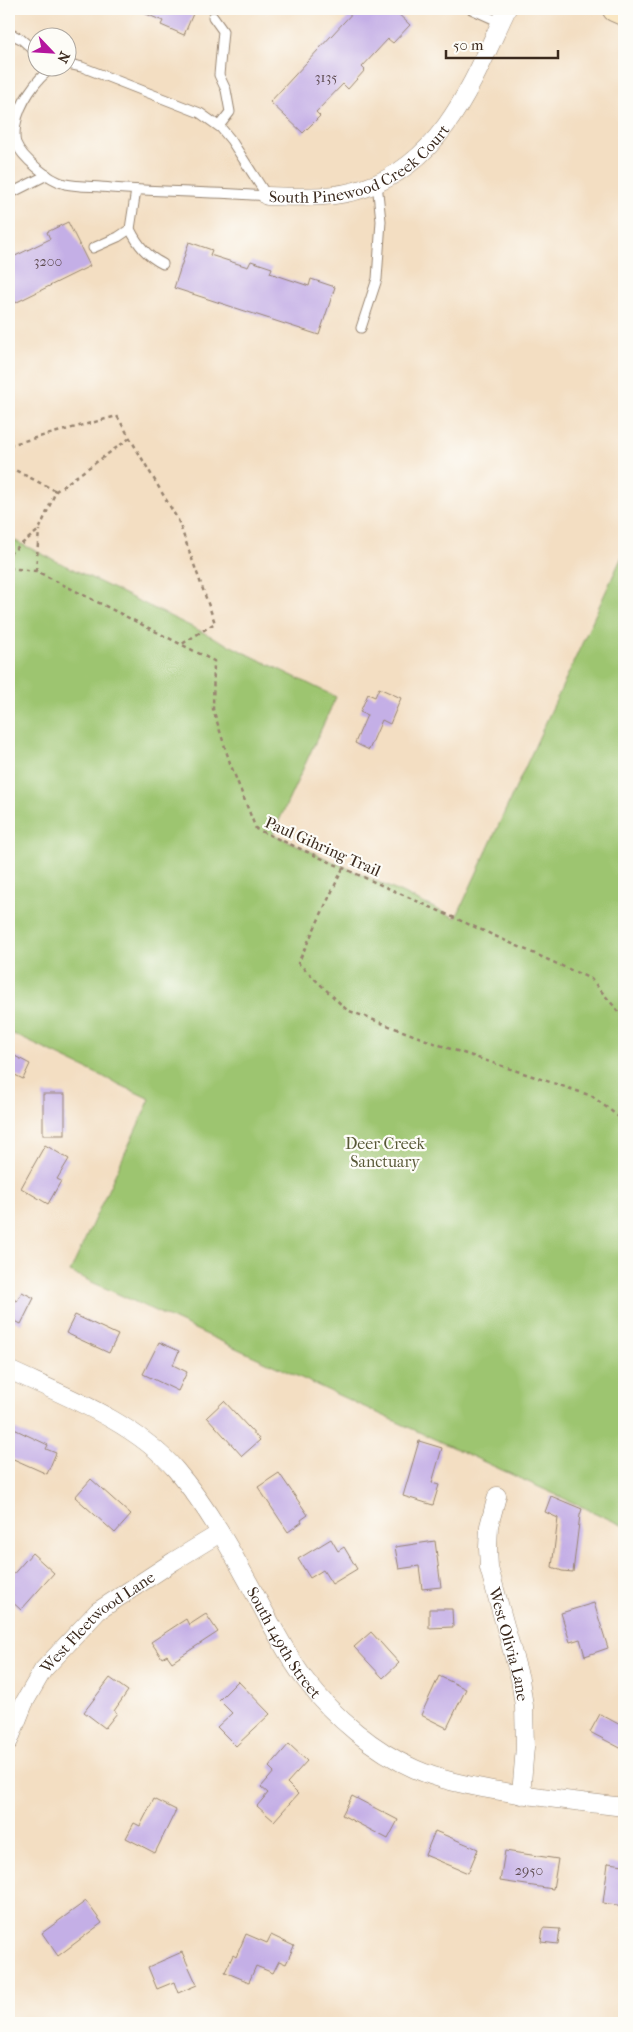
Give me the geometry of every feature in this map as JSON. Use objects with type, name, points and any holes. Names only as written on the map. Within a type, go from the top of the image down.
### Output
[{"type":"main road","points":[[615,9],[624,13]]},
{"type":"street","name":"South Pinewood Creek Court","points":[[267,196],[306,198],[364,188],[377,183],[411,163],[446,128],[462,103],[504,16]]},
{"type":"street","name":"South 149th Street","points":[[9,1370],[73,1400],[132,1431],[175,1469],[206,1508],[306,1681],[336,1716],[356,1732],[415,1769],[463,1784],[521,1795],[624,1807]]},
{"type":"street","name":"West Olivia Lane","points":[[497,1496],[489,1526],[489,1568],[520,1679],[524,1706],[525,1747],[521,1795]]},
{"type":"street","name":"West Fleetwood Lane","points":[[9,1741],[24,1703],[43,1670],[98,1611],[220,1533]]},
{"type":"lane","points":[[471,9],[504,16]]},
{"type":"lane","points":[[213,16],[223,31],[219,75],[226,90],[230,112],[219,126]]},
{"type":"lane","points":[[9,33],[28,45]]},
{"type":"lane","name":"South Pinewood Creek Court","points":[[78,66],[200,113],[219,126],[231,140],[267,196]]},
{"type":"lane","points":[[41,78],[36,83],[23,105],[12,137],[22,152],[37,167],[64,183],[136,190],[267,196]]},
{"type":"lane","points":[[9,194],[47,174]]},
{"type":"lane","points":[[361,328],[377,279],[381,221],[377,183]]},
{"type":"lane","points":[[136,190],[130,229],[138,246],[163,264]]},
{"type":"lane","points":[[93,248],[118,237],[130,229]]},
{"type":"path","points":[[9,445],[117,416],[178,520],[215,623],[182,644]]},
{"type":"path","points":[[36,571],[40,530],[56,491],[130,438]]},
{"type":"path","points":[[9,467],[56,491]]},
{"type":"path","points":[[9,554],[40,530]]},
{"type":"path","name":"Paul Gihring Trail","points":[[9,568],[36,571],[214,661],[214,709],[230,763],[256,829],[591,979],[624,1018]]},
{"type":"path","points":[[343,868],[298,963],[347,1010],[444,1046],[592,1096],[624,1121]]},
{"type":"green space","name":"Deer Creek Sanctuary","points":[[9,538],[336,697],[273,834],[456,918],[624,552],[624,1526],[70,1272],[150,1099],[9,1032]]},
{"type":"building","points":[[134,9],[195,9],[184,35],[161,25],[163,21]]},
{"type":"building","points":[[356,9],[393,9],[410,25],[393,43],[388,39],[362,67],[365,70],[348,89],[343,84],[316,112],[320,116],[303,133],[270,102]]},
{"type":"building","points":[[68,222],[90,266],[9,306],[9,259],[50,239],[47,232]]},
{"type":"building","points":[[189,242],[212,250],[210,255],[248,267],[251,261],[272,268],[270,273],[309,286],[311,279],[335,287],[319,335],[174,288]]},
{"type":"building","points":[[379,688],[401,698],[390,724],[382,720],[369,750],[355,743],[367,715],[360,712],[368,694],[375,697]]},
{"type":"building","points":[[9,1053],[30,1064],[23,1079],[9,1072]]},
{"type":"building","points":[[43,1094],[65,1094],[65,1135],[43,1135]]},
{"type":"building","points":[[45,1145],[69,1159],[57,1179],[61,1181],[48,1204],[21,1188]]},
{"type":"building","points":[[22,1292],[34,1298],[21,1324],[9,1318],[9,1297],[17,1301]]},
{"type":"building","points":[[75,1315],[118,1335],[109,1353],[66,1333]]},
{"type":"building","points":[[159,1342],[179,1351],[173,1365],[187,1372],[178,1391],[143,1374]]},
{"type":"building","points":[[224,1401],[260,1440],[242,1456],[207,1417]]},
{"type":"building","points":[[14,1429],[48,1445],[46,1449],[56,1453],[47,1474],[9,1457],[9,1441]]},
{"type":"building","points":[[419,1441],[442,1448],[432,1483],[439,1485],[433,1505],[403,1496]]},
{"type":"building","points":[[279,1473],[308,1515],[288,1532],[258,1487]]},
{"type":"building","points":[[91,1479],[131,1515],[115,1533],[75,1497]]},
{"type":"building","points":[[551,1496],[582,1509],[573,1572],[562,1571],[552,1567],[558,1518],[545,1512]]},
{"type":"building","points":[[331,1539],[338,1551],[344,1547],[357,1569],[332,1584],[323,1570],[310,1578],[298,1559]]},
{"type":"building","points":[[435,1541],[441,1587],[422,1589],[419,1566],[399,1569],[395,1547]]},
{"type":"building","points":[[32,1553],[54,1573],[21,1610],[9,1599],[9,1579]]},
{"type":"building","points":[[594,1603],[608,1648],[585,1656],[580,1639],[570,1642],[561,1613]]},
{"type":"building","points":[[429,1609],[452,1609],[453,1627],[429,1628]]},
{"type":"building","points":[[206,1614],[218,1632],[172,1662],[167,1655],[162,1658],[151,1642],[186,1619],[189,1625]]},
{"type":"building","points":[[371,1632],[399,1663],[383,1678],[354,1647]]},
{"type":"building","points":[[439,1676],[466,1689],[447,1728],[421,1715]]},
{"type":"building","points":[[110,1678],[128,1691],[114,1711],[117,1713],[105,1728],[84,1712]]},
{"type":"building","points":[[238,1681],[270,1714],[236,1746],[217,1727],[232,1713],[219,1700]]},
{"type":"building","points":[[600,1714],[624,1727],[624,1750],[590,1732]]},
{"type":"building","points":[[289,1744],[307,1761],[287,1783],[298,1794],[274,1821],[257,1806],[268,1793],[261,1787],[274,1772],[269,1767]]},
{"type":"building","points":[[352,1796],[398,1820],[388,1839],[342,1815]]},
{"type":"building","points":[[154,1799],[176,1810],[155,1853],[126,1838],[134,1823],[140,1826]]},
{"type":"building","points":[[435,1831],[478,1849],[468,1873],[425,1855]]},
{"type":"building","points":[[505,1851],[558,1859],[553,1889],[500,1881]]},
{"type":"building","points":[[608,1863],[624,1865],[624,1906],[603,1903]]},
{"type":"building","points":[[86,1901],[102,1923],[58,1956],[42,1933]]},
{"type":"building","points":[[543,1928],[560,1929],[558,1944],[541,1942]]},
{"type":"building","points":[[246,1934],[267,1943],[271,1935],[294,1946],[286,1964],[279,1961],[273,1973],[256,1966],[249,1982],[225,1972],[233,1955],[236,1957]]},
{"type":"building","points":[[182,1952],[197,1985],[178,1993],[174,1982],[157,1989],[148,1967]]}]
